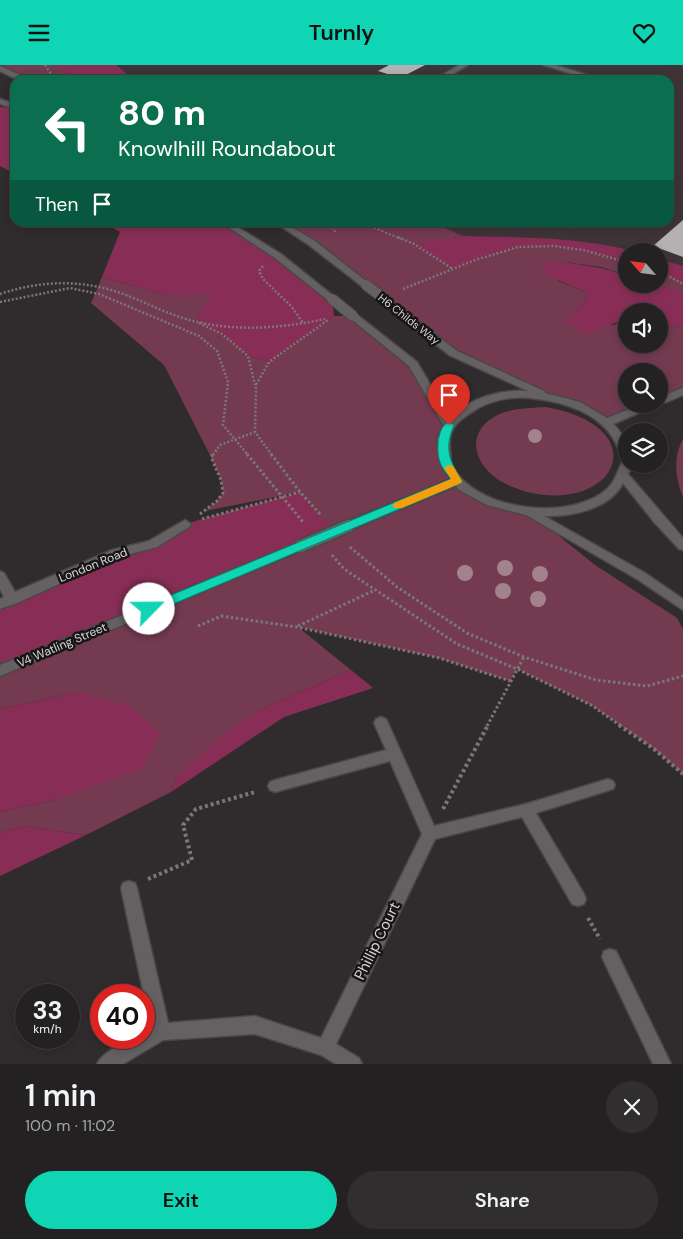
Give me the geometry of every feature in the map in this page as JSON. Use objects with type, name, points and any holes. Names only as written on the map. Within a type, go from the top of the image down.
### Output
[{"type":"street","points":[[447,75],[464,65]]},
{"type":"street","points":[[547,65],[582,75]]},
{"type":"street","points":[[0,68],[14,75]]},
{"type":"street","points":[[232,227],[278,256],[413,364],[449,425]]},
{"type":"street","name":"H6 Childs Way","points":[[286,227],[312,243],[453,353],[549,397]]},
{"type":"street","points":[[668,397],[683,391]]},
{"type":"street","points":[[618,434],[607,422],[593,412],[576,404],[549,397],[525,395],[501,397],[462,412],[449,425],[443,439],[445,461],[457,481],[471,492],[502,507],[529,512],[560,513],[589,506],[611,494],[625,477],[626,473]]},
{"type":"street","points":[[607,422],[629,413]]},
{"type":"street","points":[[625,477],[658,519],[683,546]]},
{"type":"street","name":"V4 Watling Street","points":[[0,671],[457,481]]},
{"type":"street","points":[[529,512],[634,571],[683,605]]},
{"type":"street","name":"London Road","points":[[6,602],[116,553],[153,544],[185,524]]},
{"type":"street","points":[[0,576],[6,602]]},
{"type":"street","points":[[382,723],[430,834],[526,810],[608,785]]},
{"type":"street","points":[[275,786],[394,754]]},
{"type":"street","points":[[526,810],[578,899]]},
{"type":"street","name":"Phillip Court","points":[[324,1047],[430,834]]},
{"type":"street","points":[[128,888],[161,1032]]},
{"type":"street","points":[[610,957],[662,1064]]},
{"type":"street","points":[[106,1064],[161,1032],[255,1025],[324,1047],[353,1064]]},
{"type":"path","points":[[45,65],[53,75]]},
{"type":"path","points":[[333,227],[336,234]]},
{"type":"path","points":[[373,227],[414,244],[454,269]]},
{"type":"path","points":[[400,290],[518,247],[553,246],[583,250],[618,260]]},
{"type":"path","points":[[271,262],[259,271],[263,279],[292,307],[303,323]]},
{"type":"path","points":[[668,276],[683,284]]},
{"type":"path","points":[[0,294],[55,284],[90,285],[106,288],[168,313],[195,321],[234,327],[270,328],[334,316],[269,362],[256,385]]},
{"type":"path","points":[[0,302],[70,288],[99,294],[199,336],[217,351],[228,382],[223,425],[306,526]]},
{"type":"path","points":[[195,321],[222,334],[248,356],[256,385],[255,432],[300,492],[325,520]]},
{"type":"path","points":[[185,524],[217,501],[223,493],[221,479],[212,457],[220,445],[255,432]]},
{"type":"path","points":[[185,524],[300,492]]},
{"type":"path","points":[[344,541],[357,555],[397,587],[459,628],[524,657],[596,680],[647,686],[683,676]]},
{"type":"path","points":[[332,554],[344,569],[458,644],[517,669],[591,705],[654,749],[683,774]]},
{"type":"path","points":[[297,627],[375,590]]},
{"type":"path","points":[[198,626],[221,616],[297,627],[439,658],[510,681]]},
{"type":"path","points":[[430,834],[524,657]]},
{"type":"path","points":[[128,888],[192,860],[183,825],[196,809],[275,786]]},
{"type":"path","points":[[578,899],[610,957]]},
{"type":"shaded area","points":[[0,65],[58,65],[58,69],[71,75],[11,75],[0,70]]},
{"type":"shaded area","points":[[58,65],[116,65],[129,75],[71,75],[58,69]]},
{"type":"shaded area","points":[[116,65],[683,65],[683,266],[668,262],[668,243],[618,243],[618,247],[535,238],[463,236],[443,227],[674,227],[674,75],[129,75]]},
{"type":"shaded area","points":[[0,107],[10,108],[10,171],[0,166]]},
{"type":"shaded area","points":[[111,227],[232,227],[278,256],[332,299],[334,316],[269,362],[248,356],[222,334],[195,321],[212,295],[165,295],[102,277],[120,232]]},
{"type":"shaded area","points":[[286,227],[443,227],[463,236],[415,245],[454,269],[503,250],[533,246],[573,249],[618,260],[618,272],[601,267],[564,262],[558,281],[588,293],[584,304],[565,322],[614,325],[618,323],[618,353],[668,353],[668,326],[683,326],[683,391],[668,397],[668,363],[618,363],[618,413],[629,413],[607,422],[453,353],[312,243]]},
{"type":"shaded area","points":[[463,236],[571,240],[618,247],[618,260],[560,247],[533,246],[512,248],[454,269],[414,244]]},
{"type":"shaded area","points":[[564,262],[618,273],[618,293],[668,293],[668,288],[680,292],[683,294],[683,326],[668,326],[668,303],[618,303],[618,322],[586,334],[564,322],[584,304],[588,293],[541,273],[545,263]]},
{"type":"shaded area","points":[[668,262],[683,266],[683,284],[668,276]]},
{"type":"shaded area","points":[[668,276],[683,284],[683,294],[668,289]]},
{"type":"shaded area","points":[[102,277],[165,295],[213,295],[195,321],[222,334],[248,356],[269,362],[334,316],[353,316],[413,364],[449,425],[445,461],[471,492],[529,512],[595,565],[677,618],[683,629],[683,774],[654,749],[591,705],[517,669],[510,681],[439,658],[298,627],[351,670],[262,709],[176,778],[171,792],[86,835],[24,826],[0,833],[0,812],[58,799],[78,692],[0,709],[0,671],[310,506],[300,492],[205,511],[223,493],[221,480],[211,457],[164,365],[91,303]]},
{"type":"shaded area","points":[[546,407],[581,417],[603,432],[612,448],[612,465],[602,480],[584,491],[558,495],[527,492],[512,487],[498,480],[490,473],[478,455],[476,446],[480,430],[494,417],[505,412],[525,408]]},
{"type":"shaded area","points":[[683,439],[683,497],[678,482],[676,460]]},
{"type":"shaded area","points":[[300,492],[310,506],[335,531],[0,671],[0,604],[116,553],[153,544],[185,524]]},
{"type":"shaded area","points":[[351,670],[373,688],[284,717],[171,792],[176,778],[215,741],[262,709]]},
{"type":"shaded area","points":[[78,692],[132,707],[160,734],[141,769],[58,799],[0,812],[0,709]]},
{"type":"shaded area","points":[[24,826],[86,835],[0,876],[0,833]]},
{"type":"building","points":[[389,65],[425,65],[406,75],[391,75],[378,71]]},
{"type":"building","points":[[683,220],[683,257],[668,252],[668,243],[656,243]]},
{"type":"slow traffic","points":[[398,505],[457,481],[449,468]]},
{"type":"route","points":[[149,609],[457,481],[445,461],[443,439],[449,425]]}]
